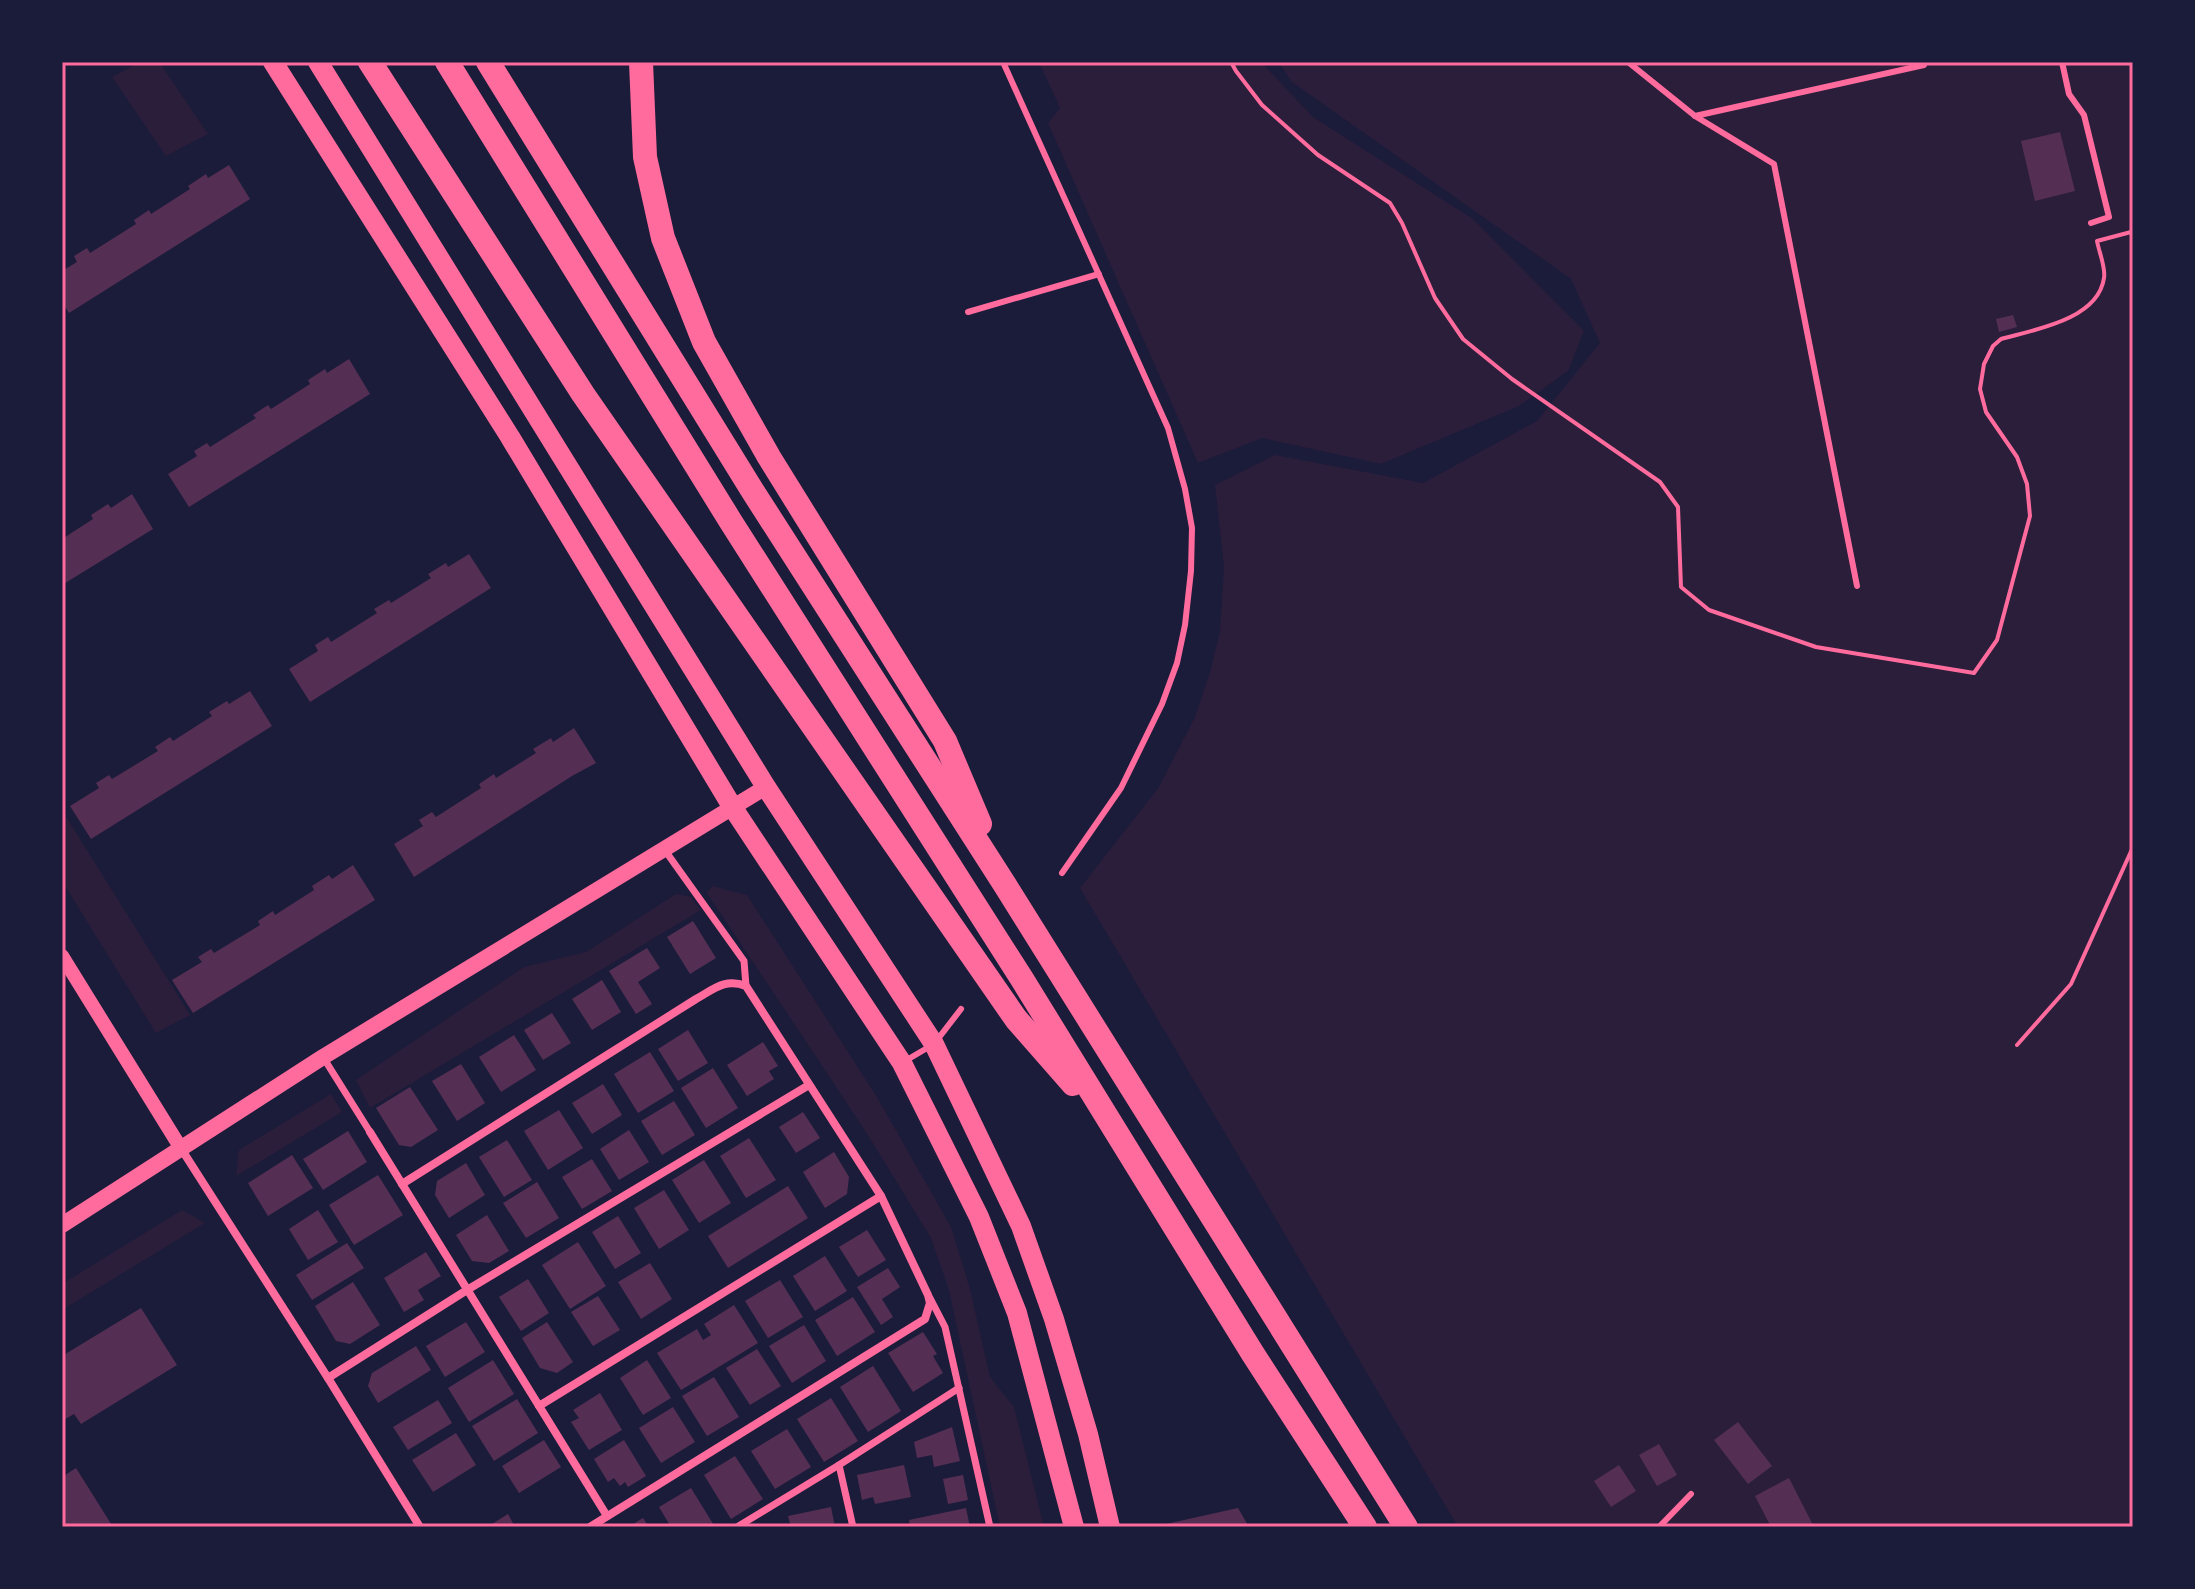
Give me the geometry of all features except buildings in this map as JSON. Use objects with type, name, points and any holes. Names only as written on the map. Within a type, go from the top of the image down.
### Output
[{"type":"highway","points":[[370,62],[583,394],[1016,1019],[1118,1136]]},
{"type":"highway","points":[[447,62],[722,509],[1022,979],[1365,1527]]},
{"type":"highway","points":[[488,62],[752,490],[1005,885],[1406,1527]]},
{"type":"highway","points":[[641,62],[645,157],[663,238],[704,342],[769,457],[945,741],[1005,885]]},
{"type":"main road","points":[[273,62],[510,437],[733,808],[902,1063],[979,1217],[1017,1313],[1074,1527]]},
{"type":"main road","points":[[318,62],[766,787],[934,1044],[1021,1226],[1054,1319],[1088,1434],[1110,1527]]},
{"type":"main road","points":[[62,1225],[323,1057],[766,787]]},
{"type":"street","points":[[664,849],[744,961],[746,986],[881,1196],[945,1327],[990,1527]]},
{"type":"street","points":[[62,956],[418,1524],[407,1527]]},
{"type":"street","points":[[402,1184],[696,999],[727,983],[746,986]]},
{"type":"street","points":[[323,1057],[607,1516]]},
{"type":"street","points":[[328,1378],[467,1290],[809,1085]]},
{"type":"street","points":[[539,1406],[881,1196]]},
{"type":"street","points":[[590,1527],[925,1319],[930,1303],[928,1295]]},
{"type":"street","points":[[737,1527],[959,1388]]},
{"type":"street","points":[[839,1465],[853,1527]]},
{"type":"lane","points":[[1003,62],[1168,428],[1192,528],[1185,625],[1177,663],[1162,704],[1121,788],[1062,873]]},
{"type":"lane","points":[[1628,62],[1695,116],[1774,164],[1857,586]]},
{"type":"lane","points":[[1695,116],[1924,65],[1923,62]]},
{"type":"lane","points":[[2062,62],[2069,94],[2084,115],[2109,217],[2091,223]]},
{"type":"lane","points":[[968,312],[1099,274]]},
{"type":"lane","points":[[902,1063],[934,1044],[961,1009]]},
{"type":"lane","points":[[1659,1527],[1691,1494]]},
{"type":"path","points":[[1231,62],[1262,105],[1318,155],[1390,203],[1435,298],[1463,339],[1512,379],[1660,482],[1678,507],[1681,587],[1709,610],[1816,647],[1974,673],[1997,640],[2030,516],[2027,484],[2017,457],[1986,412],[1980,389],[1984,364],[1993,346],[2001,339],[2065,321],[2084,310],[2097,294],[2104,278],[2097,241],[2131,232]]},
{"type":"path","points":[[2017,1045],[2071,984],[2133,847]]},
{"type":"shaded area","points":[[140,62],[159,62],[208,134],[166,156],[112,77]]},
{"type":"shaded area","points":[[1039,62],[1261,62],[1313,117],[1473,219],[1584,331],[1568,371],[1519,406],[1381,464],[1262,438],[1198,463],[1048,123],[1060,108]]},
{"type":"shaded area","points":[[1278,62],[2133,62],[2133,1527],[1458,1527],[1080,888],[1159,787],[1195,717],[1220,631],[1224,567],[1215,485],[1275,455],[1423,483],[1537,421],[1600,343],[1571,279],[1292,82]]},
{"type":"shaded area","points":[[63,812],[190,1015],[156,1033],[62,881]]},
{"type":"shaded area","points":[[712,886],[747,895],[877,1097],[951,1227],[970,1289],[990,1377],[1014,1407],[1044,1527],[1000,1527],[949,1290],[931,1238],[866,1132],[707,893]]},
{"type":"shaded area","points":[[676,894],[691,897],[701,910],[370,1108],[356,1080],[524,967],[586,952]]},
{"type":"shaded area","points":[[331,1094],[342,1112],[236,1176],[239,1150]]},
{"type":"shaded area","points":[[182,1210],[205,1223],[62,1310],[62,1284]]}]
